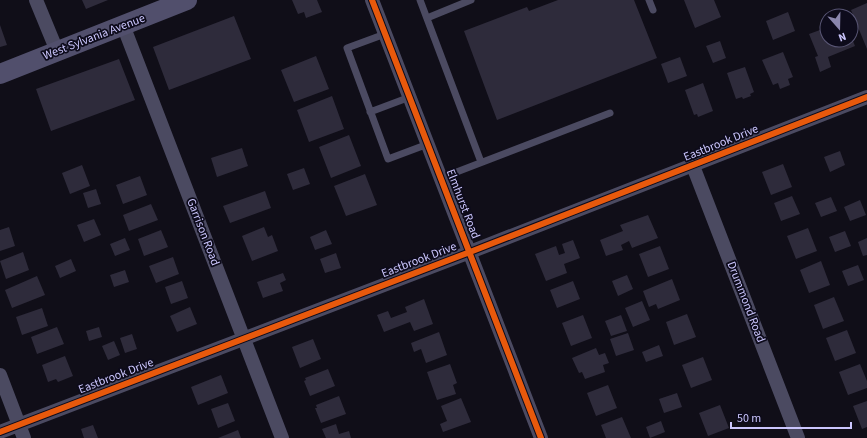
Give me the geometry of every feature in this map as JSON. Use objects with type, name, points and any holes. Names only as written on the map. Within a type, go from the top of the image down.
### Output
[{"type":"main road","name":"West Sylvania Avenue","points":[[0,74],[188,0]]},
{"type":"street","points":[[36,0],[56,51]]},
{"type":"street","name":"Elmhurst Road","points":[[372,0],[541,438]]},
{"type":"street","name":"Garrison Road","points":[[123,25],[282,438]]},
{"type":"street","name":"Eastbrook Drive","points":[[0,432],[694,166],[867,97]]},
{"type":"street","name":"Drummond Road","points":[[694,166],[798,438]]},
{"type":"street","points":[[0,375],[24,438]]},
{"type":"lane","points":[[420,0],[481,162]]},
{"type":"lane","points":[[427,18],[471,0]]},
{"type":"lane","points":[[649,0],[653,10]]},
{"type":"lane","points":[[385,34],[347,48],[388,159],[428,144]]},
{"type":"lane","points":[[370,112],[410,97]]},
{"type":"lane","points":[[441,178],[610,113]]},
{"type":"building","points":[[82,0],[108,0],[86,9]]},
{"type":"building","points":[[292,0],[317,0],[322,12],[306,18],[304,12],[298,14]]},
{"type":"building","points":[[558,0],[634,0],[657,58],[497,120],[464,31],[527,7],[529,11]]},
{"type":"building","points":[[684,0],[714,0],[721,17],[695,28]]},
{"type":"building","points":[[867,3],[867,49],[859,30],[859,8],[856,8]]},
{"type":"building","points":[[788,12],[795,31],[773,40],[766,21]]},
{"type":"building","points":[[234,16],[251,59],[169,90],[153,47]]},
{"type":"building","points":[[0,25],[7,45],[0,47]]},
{"type":"building","points":[[819,30],[819,48],[850,48],[828,57],[831,67],[820,72],[815,57],[818,56],[809,34]]},
{"type":"building","points":[[720,41],[726,58],[713,63],[706,46]]},
{"type":"building","points":[[783,52],[793,77],[788,79],[790,85],[780,89],[778,83],[773,85],[762,60]]},
{"type":"building","points":[[316,56],[329,89],[294,102],[281,70]]},
{"type":"building","points":[[680,57],[687,76],[668,83],[661,64]]},
{"type":"building","points":[[119,59],[135,100],[51,131],[36,89]]},
{"type":"building","points":[[745,67],[754,92],[750,94],[751,96],[743,99],[742,97],[736,99],[727,73]]},
{"type":"building","points":[[703,83],[713,111],[698,117],[697,114],[694,115],[685,90]]},
{"type":"building","points":[[332,96],[344,129],[309,142],[297,110]]},
{"type":"building","points":[[349,135],[361,166],[331,178],[319,147]]},
{"type":"building","points":[[242,148],[248,166],[217,177],[211,158]]},
{"type":"building","points":[[840,151],[845,165],[830,172],[824,157]]},
{"type":"building","points":[[783,164],[792,187],[771,195],[762,172]]},
{"type":"building","points":[[82,165],[90,186],[70,194],[62,173]]},
{"type":"building","points":[[304,168],[310,184],[293,190],[287,174]]},
{"type":"building","points":[[365,174],[377,205],[346,216],[334,186]]},
{"type":"building","points":[[140,176],[147,195],[123,204],[116,185]]},
{"type":"building","points":[[96,189],[101,204],[88,208],[83,193]]},
{"type":"building","points":[[265,191],[271,208],[230,223],[223,206]]},
{"type":"building","points":[[792,196],[800,214],[781,221],[774,203]]},
{"type":"building","points":[[831,197],[837,211],[821,217],[815,203]]},
{"type":"building","points":[[860,200],[866,215],[850,221],[844,207]]},
{"type":"building","points":[[151,204],[158,220],[129,231],[123,215]]},
{"type":"building","points":[[648,215],[658,238],[632,248],[629,241],[621,245],[623,250],[606,256],[600,240],[623,231],[620,225]]},
{"type":"building","points":[[94,219],[101,235],[84,242],[77,225]]},
{"type":"building","points":[[9,227],[15,246],[0,251],[0,230]]},
{"type":"building","points":[[264,227],[268,237],[272,235],[278,251],[252,261],[242,236]]},
{"type":"building","points":[[808,228],[817,251],[796,259],[787,236]]},
{"type":"building","points":[[161,230],[168,247],[144,256],[138,239]]},
{"type":"building","points":[[326,230],[332,244],[315,250],[310,237]]},
{"type":"building","points":[[845,231],[851,246],[835,252],[829,237]]},
{"type":"building","points":[[125,238],[130,250],[115,256],[110,244]]},
{"type":"building","points":[[867,238],[867,255],[863,256],[858,242]]},
{"type":"building","points":[[573,240],[580,258],[564,264],[567,273],[546,281],[535,254],[556,246],[559,255],[565,253],[562,244]]},
{"type":"building","points":[[660,246],[669,269],[648,277],[639,254]]},
{"type":"building","points":[[23,252],[29,270],[6,279],[0,261]]},
{"type":"building","points":[[336,253],[341,268],[325,273],[320,259]]},
{"type":"building","points":[[173,257],[179,274],[156,283],[149,266]]},
{"type":"building","points":[[71,259],[76,271],[60,278],[55,266]]},
{"type":"building","points":[[821,261],[830,285],[809,293],[800,270]]},
{"type":"building","points":[[858,265],[864,280],[848,286],[842,271]]},
{"type":"building","points":[[125,270],[129,282],[114,287],[110,275]]},
{"type":"building","points":[[283,273],[286,280],[280,283],[283,291],[263,298],[257,282]]},
{"type":"building","points":[[627,275],[633,289],[618,296],[612,281]]},
{"type":"building","points":[[37,276],[45,295],[12,308],[5,290]]},
{"type":"building","points":[[672,279],[680,300],[658,309],[656,304],[649,307],[643,291]]},
{"type":"building","points":[[182,281],[188,298],[171,304],[165,287]]},
{"type":"building","points":[[573,281],[580,299],[557,308],[550,290]]},
{"type":"building","points":[[834,297],[844,321],[823,329],[814,305]]},
{"type":"building","points":[[424,299],[433,324],[414,331],[410,322],[384,332],[377,315],[388,311],[391,318],[407,312],[405,307]]},
{"type":"building","points":[[642,301],[650,320],[633,327],[625,308]]},
{"type":"building","points":[[190,307],[197,324],[177,332],[170,316]]},
{"type":"building","points":[[42,308],[48,326],[22,335],[16,317]]},
{"type":"building","points":[[687,314],[696,337],[674,345],[666,322]]},
{"type":"building","points":[[583,315],[592,338],[571,346],[562,323]]},
{"type":"building","points":[[621,315],[627,331],[611,336],[605,321]]},
{"type":"building","points":[[57,327],[64,344],[37,354],[31,337]]},
{"type":"building","points":[[99,327],[102,337],[89,341],[86,331]]},
{"type":"building","points":[[847,330],[856,353],[835,361],[826,338]]},
{"type":"building","points":[[439,332],[447,355],[426,363],[421,349],[414,352],[411,343]]},
{"type":"building","points":[[628,333],[634,350],[616,356],[610,339]]},
{"type":"building","points":[[132,334],[137,349],[125,353],[120,338]]},
{"type":"building","points":[[313,339],[321,359],[300,368],[292,347]]},
{"type":"building","points":[[114,341],[120,355],[108,360],[102,346]]},
{"type":"building","points":[[659,345],[663,356],[646,362],[642,352]]},
{"type":"building","points":[[596,348],[599,355],[605,353],[609,363],[603,365],[605,372],[585,379],[582,372],[579,373],[572,358]]},
{"type":"building","points":[[65,356],[73,376],[58,382],[56,379],[48,382],[42,365]]},
{"type":"building","points":[[703,357],[712,380],[691,388],[682,365]]},
{"type":"building","points":[[450,364],[457,383],[453,385],[456,394],[437,400],[427,372]]},
{"type":"building","points":[[860,364],[867,381],[867,388],[848,395],[839,372]]},
{"type":"building","points":[[328,369],[335,386],[310,396],[304,381],[306,380],[305,378]]},
{"type":"building","points":[[221,375],[228,393],[198,405],[191,387]]},
{"type":"building","points":[[608,385],[617,408],[596,416],[587,393]]},
{"type":"building","points":[[677,393],[682,407],[664,413],[659,399]]},
{"type":"building","points":[[339,396],[346,414],[321,423],[315,408],[317,408],[316,405]]},
{"type":"building","points":[[461,398],[471,422],[443,432],[440,424],[447,421],[441,406]]},
{"type":"building","points":[[867,401],[867,427],[862,429],[853,406]]},
{"type":"building","points":[[228,403],[235,421],[218,428],[211,409]]},
{"type":"building","points":[[720,405],[729,428],[708,436],[699,413]]},
{"type":"building","points":[[622,417],[631,438],[606,438],[601,425]]},
{"type":"building","points":[[661,421],[665,432],[650,438],[646,427]]},
{"type":"building","points":[[336,424],[339,434],[349,431],[351,438],[326,438],[322,429]]},
{"type":"building","points":[[93,425],[98,438],[84,438],[81,429]]},
{"type":"building","points":[[238,430],[241,438],[218,438]]},
{"type":"cycle path","points":[[372,0],[541,438]]},
{"type":"cycle path","points":[[0,432],[470,252],[867,97]]}]
